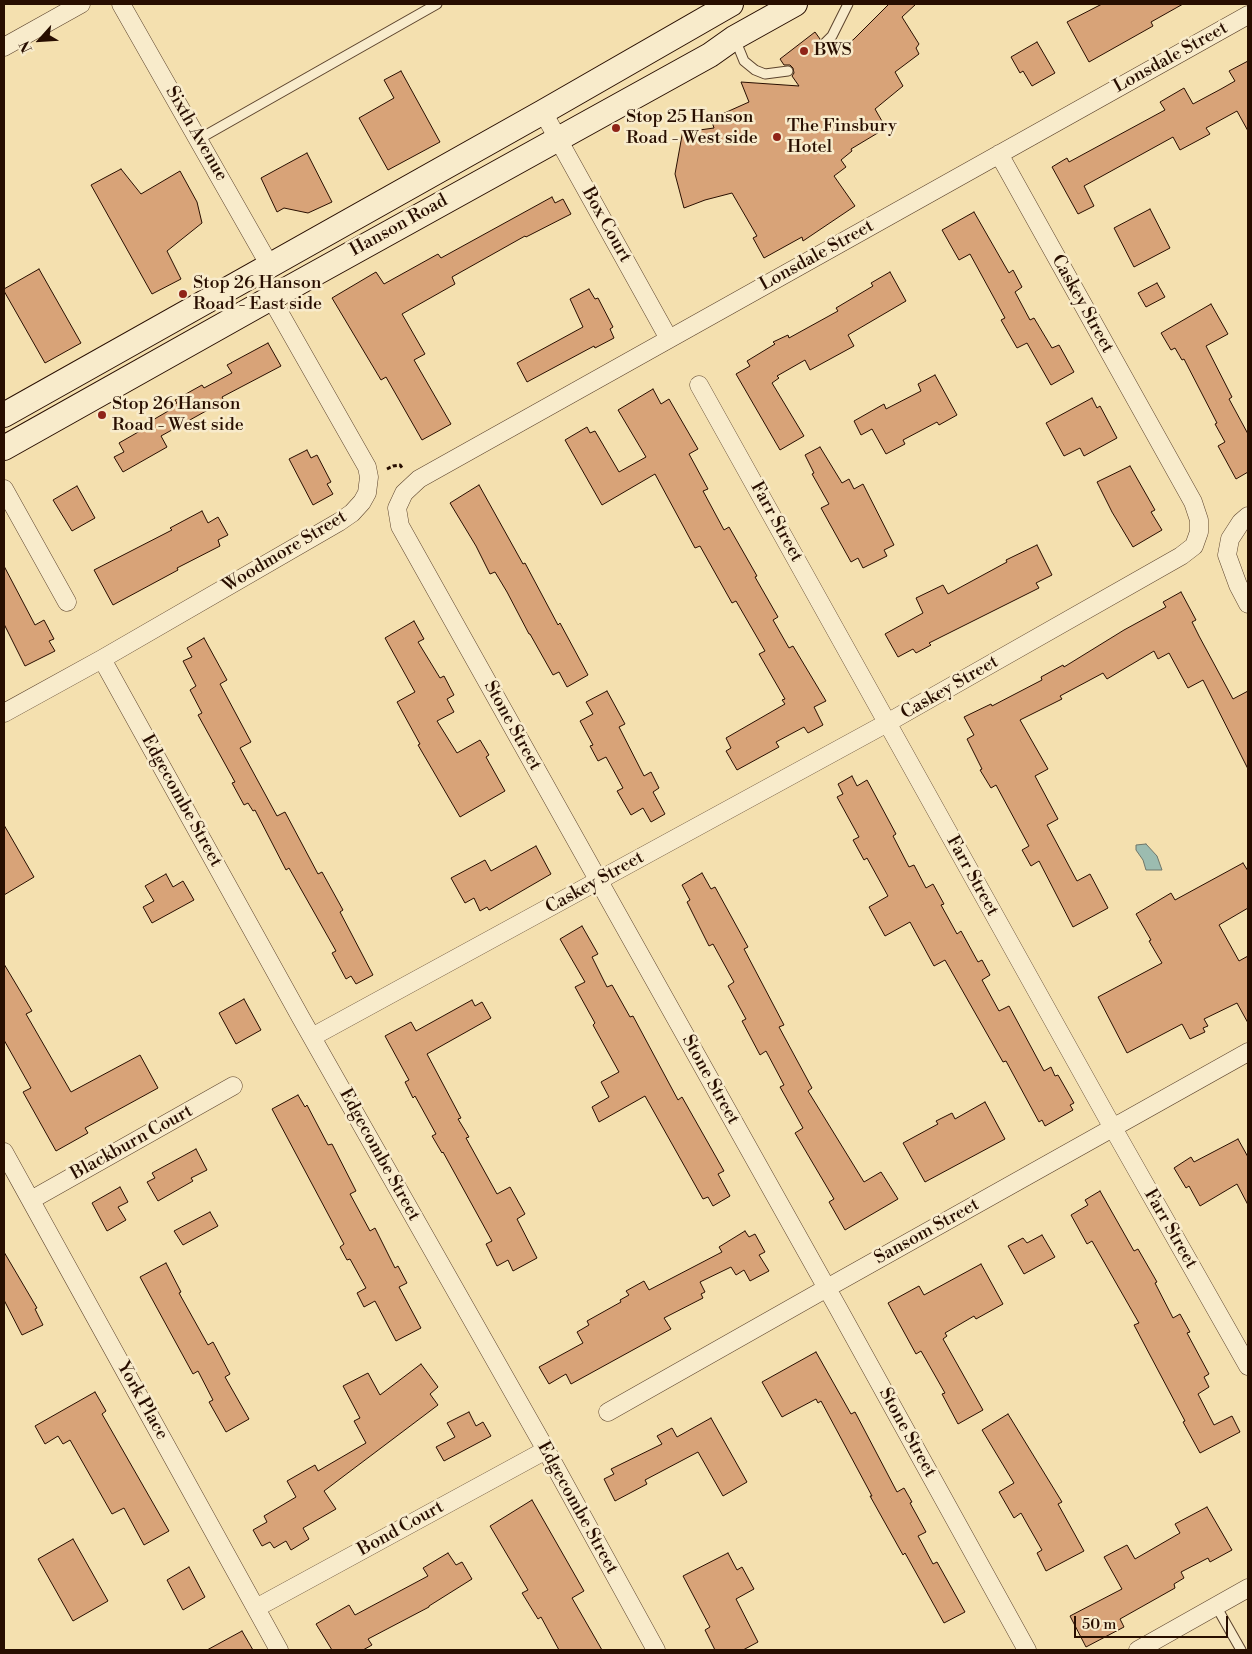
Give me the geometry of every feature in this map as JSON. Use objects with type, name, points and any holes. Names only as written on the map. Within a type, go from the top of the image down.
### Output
[{"type":"main road","name":"Hanson Road","points":[[4,415],[731,4]]},
{"type":"main road","name":"Hanson Road","points":[[4,448],[710,55],[734,38],[795,4]]},
{"type":"main road","points":[[270,266],[271,298]]},
{"type":"street","points":[[4,47],[81,4]]},
{"type":"street","name":"Sixth Avenue","points":[[122,4],[270,266]]},
{"type":"street","name":"Lonsdale Street","points":[[397,508],[404,493],[419,479],[1248,15]]},
{"type":"street","name":"Box Court","points":[[543,112],[669,338]]},
{"type":"street","name":"Caskey Street","points":[[312,1036],[887,723],[1181,556],[1194,546],[1199,532],[1199,520],[1193,502],[999,154]]},
{"type":"street","name":"Woodmore Street","points":[[4,712],[102,659],[339,522],[352,513],[362,502],[367,493],[369,477],[367,467],[271,298]]},
{"type":"street","name":"Farr Street","points":[[699,385],[1113,1128],[1248,1366]]},
{"type":"street","points":[[4,489],[67,602]]},
{"type":"street","name":"Stone Street","points":[[397,508],[400,526],[827,1288],[1027,1650]]},
{"type":"street","points":[[1248,516],[1241,522],[1230,539],[1227,555],[1238,586],[1248,604]]},
{"type":"street","name":"Edgecombe Street","points":[[102,659],[546,1450],[656,1650]]},
{"type":"street","name":"Sansom Street","points":[[608,1412],[1248,1052]]},
{"type":"street","name":"Blackburn Court","points":[[31,1200],[233,1086]]},
{"type":"street","name":"York Place","points":[[4,1152],[279,1650]]},
{"type":"street","name":"Bond Court","points":[[256,1608],[546,1450]]},
{"type":"street","points":[[1138,1650],[1248,1588]]},
{"type":"lane","points":[[199,139],[437,4]]},
{"type":"lane","points":[[824,44],[832,36],[848,4]]},
{"type":"lane","points":[[734,38],[744,61],[755,70],[765,74],[788,71]]},
{"type":"lane","points":[[1216,1606],[1241,1650]]},
{"type":"path","points":[[384,470],[400,465],[406,471]]},
{"type":"shaded area","points":[[1146,844],[1157,856],[1162,870],[1146,870],[1143,860],[1136,850],[1136,845]]},
{"type":"building","name":"The Finsbury Hotel","points":[[889,4],[916,4],[902,17],[919,44],[916,48],[919,54],[895,72],[903,86],[875,109],[886,128],[851,149],[852,151],[841,160],[846,167],[834,176],[855,206],[803,241],[802,237],[764,258],[753,238],[757,236],[732,193],[684,208],[675,174],[683,130],[692,131],[714,128],[711,119],[749,102],[741,82],[799,86],[792,76],[794,73],[793,68],[790,65],[784,65],[780,59],[815,32],[820,39],[818,43],[819,48],[823,50],[828,49],[834,56]]},
{"type":"building","points":[[1102,4],[1183,4],[1151,22],[1153,26],[1089,62],[1067,22]]},
{"type":"building","points":[[1037,42],[1055,73],[1032,86],[1023,71],[1020,73],[1011,57]]},
{"type":"building","points":[[1248,61],[1248,131],[1237,111],[1206,128],[1210,134],[1180,150],[1173,137],[1084,186],[1094,206],[1078,214],[1052,167],[1067,158],[1069,162],[1165,110],[1160,102],[1184,88],[1193,104],[1221,89],[1235,81],[1229,71]]},
{"type":"building","points":[[401,71],[440,142],[388,170],[359,118],[394,98],[384,80]]},
{"type":"building","points":[[307,153],[332,202],[308,213],[284,208],[277,212],[261,178]]},
{"type":"building","points":[[121,169],[141,194],[180,171],[197,202],[202,223],[167,251],[181,279],[152,294],[91,185]]},
{"type":"building","points":[[552,197],[555,203],[563,199],[571,214],[525,236],[452,277],[455,284],[402,314],[425,354],[414,360],[451,424],[422,440],[386,377],[381,380],[332,298],[376,272],[384,284],[438,254],[441,258]]},
{"type":"building","points":[[1150,209],[1170,248],[1134,267],[1114,228]]},
{"type":"building","points":[[974,212],[1009,273],[1013,270],[1022,287],[1015,292],[1030,320],[1034,318],[1052,348],[1059,345],[1074,372],[1051,385],[1027,343],[1017,348],[1001,320],[1005,318],[970,254],[959,260],[942,230]]},
{"type":"building","points":[[39,269],[81,343],[45,363],[4,291],[4,289]]},
{"type":"building","points":[[890,272],[906,301],[848,335],[854,346],[810,370],[805,360],[777,376],[779,378],[772,383],[804,436],[780,450],[736,374],[750,366],[747,361],[775,344],[773,342],[788,335],[789,338],[838,311],[836,308],[873,286],[871,283]]},
{"type":"building","points":[[1157,283],[1165,297],[1146,307],[1138,293]]},
{"type":"building","points":[[589,289],[595,299],[598,298],[613,327],[610,329],[614,338],[595,348],[594,346],[527,382],[517,363],[583,327],[570,299]]},
{"type":"building","points":[[1211,304],[1228,334],[1206,346],[1232,397],[1229,399],[1248,434],[1248,472],[1236,479],[1218,446],[1225,442],[1215,424],[1217,423],[1184,359],[1182,360],[1175,348],[1171,350],[1161,333]]},
{"type":"building","points":[[268,343],[281,366],[222,397],[224,401],[161,436],[167,447],[123,472],[114,457],[124,452],[119,443],[140,431],[139,428],[170,410],[169,407],[177,403],[175,400],[202,385],[204,388],[232,373],[227,365]]},
{"type":"building","points":[[935,375],[957,415],[939,425],[937,422],[903,440],[905,444],[886,454],[872,429],[861,435],[854,421],[884,404],[886,409],[921,391],[918,384]]},
{"type":"building","points":[[653,389],[661,404],[669,399],[698,449],[689,454],[708,489],[703,491],[724,530],[729,527],[757,576],[755,577],[778,617],[773,620],[789,648],[793,646],[826,701],[814,707],[823,725],[808,733],[804,727],[776,742],[779,747],[737,770],[726,751],[731,748],[726,738],[785,704],[782,700],[785,699],[759,654],[765,651],[736,601],[732,603],[700,546],[695,548],[655,474],[602,505],[565,440],[587,427],[590,433],[595,431],[619,472],[646,457],[618,410]]},
{"type":"building","points":[[1092,398],[1097,408],[1100,406],[1117,438],[1084,456],[1080,448],[1064,456],[1046,423]]},
{"type":"building","points":[[820,447],[842,483],[849,479],[854,489],[863,484],[894,545],[884,550],[887,556],[863,568],[858,558],[851,562],[821,508],[829,504],[812,474],[814,473],[805,455]]},
{"type":"building","points":[[307,450],[311,458],[317,455],[331,482],[327,484],[333,494],[313,505],[289,459]]},
{"type":"building","points":[[1130,466],[1155,510],[1151,512],[1162,530],[1133,547],[1097,482]]},
{"type":"building","points":[[479,485],[523,564],[525,563],[558,625],[560,623],[588,675],[567,687],[559,672],[553,675],[507,592],[495,572],[490,574],[476,546],[450,503]]},
{"type":"building","points":[[77,486],[95,518],[72,531],[53,500]]},
{"type":"building","points":[[202,511],[208,523],[218,517],[228,535],[218,540],[220,546],[113,605],[94,570],[172,530],[170,528]]},
{"type":"building","points":[[1037,545],[1052,575],[1036,583],[1039,588],[929,643],[931,645],[916,653],[913,649],[898,657],[885,634],[923,613],[916,598],[943,585],[948,594],[1007,562],[1006,560]]},
{"type":"building","points":[[4,566],[35,625],[44,620],[54,639],[49,641],[55,651],[25,666],[4,624]]},
{"type":"building","points":[[1181,592],[1196,620],[1192,622],[1233,699],[1248,691],[1248,769],[1203,680],[1188,688],[1169,653],[1158,659],[1154,651],[1107,679],[1103,673],[1060,696],[1062,699],[1020,720],[1048,769],[1035,776],[1058,819],[1047,825],[1077,881],[1090,874],[1108,908],[1073,927],[1039,861],[1031,866],[1022,850],[1029,846],[996,785],[991,788],[980,770],[982,769],[967,739],[974,735],[964,717],[991,704],[992,706],[1042,680],[1041,677],[1063,665],[1064,667],[1166,607],[1163,602]]},
{"type":"building","points":[[414,621],[424,639],[418,642],[440,678],[444,676],[454,695],[447,699],[454,712],[437,721],[457,753],[480,740],[489,755],[486,757],[505,791],[460,817],[418,745],[420,744],[397,702],[415,692],[385,638]]},
{"type":"building","points":[[204,638],[227,680],[220,684],[251,742],[240,748],[277,816],[285,812],[318,874],[322,872],[343,910],[340,912],[373,975],[356,984],[351,976],[346,979],[332,953],[336,951],[289,868],[286,870],[255,810],[253,811],[248,803],[244,805],[232,783],[235,782],[198,715],[202,713],[190,690],[196,686],[183,661],[192,657],[187,648]]},
{"type":"building","points":[[607,691],[625,724],[619,727],[644,776],[651,772],[659,788],[653,792],[665,814],[651,822],[643,808],[631,815],[617,791],[623,788],[606,757],[598,761],[590,746],[593,745],[580,721],[593,714],[586,702]]},
{"type":"building","points":[[852,776],[857,786],[867,780],[896,834],[893,836],[909,867],[914,865],[926,888],[933,884],[944,904],[941,905],[957,934],[961,931],[978,962],[982,960],[990,975],[982,980],[999,1011],[1009,1006],[1044,1071],[1051,1067],[1055,1076],[1058,1075],[1074,1103],[1070,1105],[1073,1110],[1045,1126],[1042,1120],[1039,1122],[1006,1061],[1003,1062],[945,960],[934,966],[910,922],[885,936],[869,907],[888,896],[867,858],[864,860],[853,840],[859,837],[837,797],[843,794],[838,784]]},
{"type":"building","points":[[4,825],[34,877],[4,895]]},
{"type":"building","points":[[536,846],[551,874],[489,910],[487,907],[480,911],[474,898],[465,903],[451,878],[485,860],[491,871]]},
{"type":"building","points":[[1243,863],[1248,871],[1248,908],[1219,925],[1239,961],[1248,956],[1248,1023],[1237,1003],[1204,1019],[1208,1026],[1203,1028],[1205,1032],[1190,1039],[1182,1024],[1127,1053],[1098,997],[1162,963],[1136,914],[1171,893],[1175,900]]},
{"type":"building","points":[[702,873],[711,889],[715,887],[748,947],[744,949],[784,1025],[779,1027],[812,1088],[808,1091],[864,1182],[881,1172],[898,1199],[845,1230],[829,1202],[834,1199],[795,1133],[803,1128],[780,1087],[784,1085],[766,1051],[760,1055],[742,1021],[746,1019],[728,986],[734,982],[713,944],[709,946],[687,902],[690,900],[682,885]]},
{"type":"building","points":[[166,874],[173,887],[183,881],[194,900],[152,923],[143,907],[154,901],[145,886]]},
{"type":"building","points":[[582,926],[598,954],[592,957],[607,987],[612,985],[630,1017],[633,1016],[678,1100],[682,1097],[724,1171],[718,1174],[730,1196],[713,1206],[708,1197],[703,1199],[645,1096],[599,1122],[592,1107],[609,1097],[601,1082],[619,1072],[575,987],[585,982],[560,939]]},
{"type":"building","points":[[4,964],[32,1011],[26,1014],[71,1092],[140,1055],[158,1088],[85,1128],[88,1133],[56,1151],[23,1092],[31,1088],[4,1040]]},
{"type":"building","points":[[244,999],[261,1030],[236,1044],[219,1013]]},
{"type":"building","points":[[472,1000],[475,1006],[482,1002],[491,1018],[427,1054],[461,1118],[458,1119],[469,1137],[466,1138],[497,1194],[510,1187],[525,1214],[517,1219],[537,1258],[513,1271],[508,1260],[497,1266],[486,1244],[492,1241],[443,1152],[432,1136],[436,1134],[415,1096],[413,1098],[405,1082],[409,1080],[385,1036],[411,1022],[416,1031]]},
{"type":"building","points":[[298,1095],[305,1107],[307,1105],[328,1145],[332,1144],[356,1191],[350,1194],[370,1231],[375,1228],[395,1268],[398,1266],[407,1283],[399,1287],[421,1328],[396,1341],[375,1301],[364,1307],[357,1293],[366,1288],[350,1259],[347,1260],[340,1247],[344,1244],[272,1109]]},
{"type":"building","points":[[985,1102],[1005,1139],[925,1182],[903,1143],[938,1124],[936,1121],[952,1113],[955,1119]]},
{"type":"building","points":[[1238,1139],[1248,1157],[1248,1205],[1237,1184],[1200,1206],[1189,1186],[1186,1188],[1174,1168],[1191,1157],[1194,1162]]},
{"type":"building","points":[[196,1149],[207,1170],[191,1178],[193,1181],[158,1201],[147,1182],[155,1178],[152,1173]]},
{"type":"building","points":[[120,1187],[128,1202],[118,1207],[126,1220],[107,1231],[92,1203]]},
{"type":"building","points":[[1100,1191],[1134,1251],[1138,1249],[1157,1282],[1155,1283],[1173,1318],[1180,1314],[1190,1332],[1187,1333],[1209,1374],[1204,1377],[1209,1387],[1198,1394],[1214,1425],[1232,1416],[1240,1432],[1200,1453],[1134,1325],[1139,1323],[1092,1241],[1087,1244],[1071,1215],[1088,1205],[1085,1200]]},
{"type":"building","points":[[210,1212],[218,1226],[183,1245],[174,1231]]},
{"type":"building","points":[[745,1231],[749,1237],[755,1234],[765,1252],[759,1255],[769,1271],[750,1281],[744,1270],[736,1275],[731,1267],[700,1282],[705,1292],[701,1294],[703,1298],[664,1318],[671,1329],[571,1384],[566,1374],[549,1384],[539,1367],[583,1343],[577,1332],[589,1325],[587,1321],[621,1302],[620,1300],[629,1295],[626,1291],[644,1281],[649,1290],[722,1252],[719,1247]]},
{"type":"building","points":[[1042,1235],[1055,1257],[1024,1274],[1008,1246],[1023,1238],[1027,1243]]},
{"type":"building","points":[[4,1252],[37,1308],[35,1309],[43,1325],[22,1335],[4,1300]]},
{"type":"building","points":[[166,1263],[181,1292],[179,1293],[208,1345],[213,1342],[230,1374],[225,1377],[249,1419],[226,1432],[209,1402],[213,1400],[198,1371],[193,1374],[140,1277]]},
{"type":"building","points":[[981,1264],[1003,1304],[976,1319],[974,1316],[945,1333],[947,1336],[943,1339],[983,1410],[958,1424],[942,1394],[945,1393],[921,1351],[916,1354],[888,1303],[919,1286],[924,1295]]},
{"type":"building","points":[[816,1352],[851,1414],[855,1412],[897,1492],[904,1488],[926,1532],[918,1536],[933,1564],[937,1562],[965,1612],[944,1623],[905,1553],[903,1555],[870,1496],[872,1496],[821,1401],[818,1403],[816,1399],[782,1417],[762,1382]]},
{"type":"building","points":[[421,1364],[438,1387],[430,1394],[438,1405],[324,1491],[336,1509],[303,1528],[309,1539],[291,1550],[286,1541],[274,1548],[270,1542],[262,1546],[253,1530],[267,1522],[264,1516],[296,1497],[287,1481],[315,1465],[318,1471],[366,1443],[354,1421],[360,1418],[343,1386],[368,1373],[380,1395]]},
{"type":"building","points":[[95,1392],[106,1411],[102,1414],[169,1531],[144,1545],[124,1508],[112,1514],[70,1440],[63,1444],[58,1436],[45,1444],[35,1426]]},
{"type":"building","points":[[469,1412],[476,1426],[483,1422],[491,1436],[444,1461],[436,1447],[455,1437],[447,1423]]},
{"type":"building","points":[[1008,1414],[1062,1502],[1058,1504],[1084,1551],[1046,1571],[1037,1553],[1042,1550],[1021,1513],[1014,1518],[999,1492],[1014,1483],[982,1430]]},
{"type":"building","points":[[711,1418],[747,1482],[723,1496],[698,1452],[645,1480],[647,1484],[615,1501],[604,1479],[614,1474],[611,1469],[662,1444],[657,1436],[672,1428],[677,1437]]},
{"type":"building","points":[[532,1500],[584,1591],[572,1598],[602,1650],[559,1650],[541,1617],[538,1619],[522,1593],[528,1590],[490,1526]]},
{"type":"building","points":[[1207,1507],[1232,1550],[1210,1562],[1208,1558],[1181,1572],[1184,1578],[1174,1584],[1175,1588],[1120,1619],[1124,1627],[1086,1647],[1070,1616],[1122,1589],[1104,1557],[1127,1545],[1135,1559],[1180,1533],[1175,1524]]},
{"type":"building","points":[[73,1539],[108,1601],[73,1621],[38,1559]]},
{"type":"building","points":[[448,1553],[456,1565],[462,1562],[472,1579],[429,1607],[368,1639],[372,1645],[363,1650],[332,1650],[316,1624],[349,1605],[355,1615],[428,1576],[423,1568]]},
{"type":"building","points":[[728,1553],[737,1570],[742,1567],[754,1589],[736,1599],[758,1642],[743,1650],[715,1650],[705,1630],[710,1627],[683,1576]]},
{"type":"building","points":[[189,1567],[205,1597],[183,1610],[167,1580]]},
{"type":"building","points":[[242,1631],[253,1650],[207,1650]]},
{"type":"place","name":"BWS","points":[[804,51]]},
{"type":"place","name":"Stop 25 Hanson Road - West side","points":[[616,128]]},
{"type":"place","name":"The Finsbury Hotel","points":[[777,137]]},
{"type":"place","name":"Stop 26 Hanson Road - East side","points":[[183,294]]},
{"type":"place","name":"Stop 26 Hanson Road - West side","points":[[102,415]]}]
